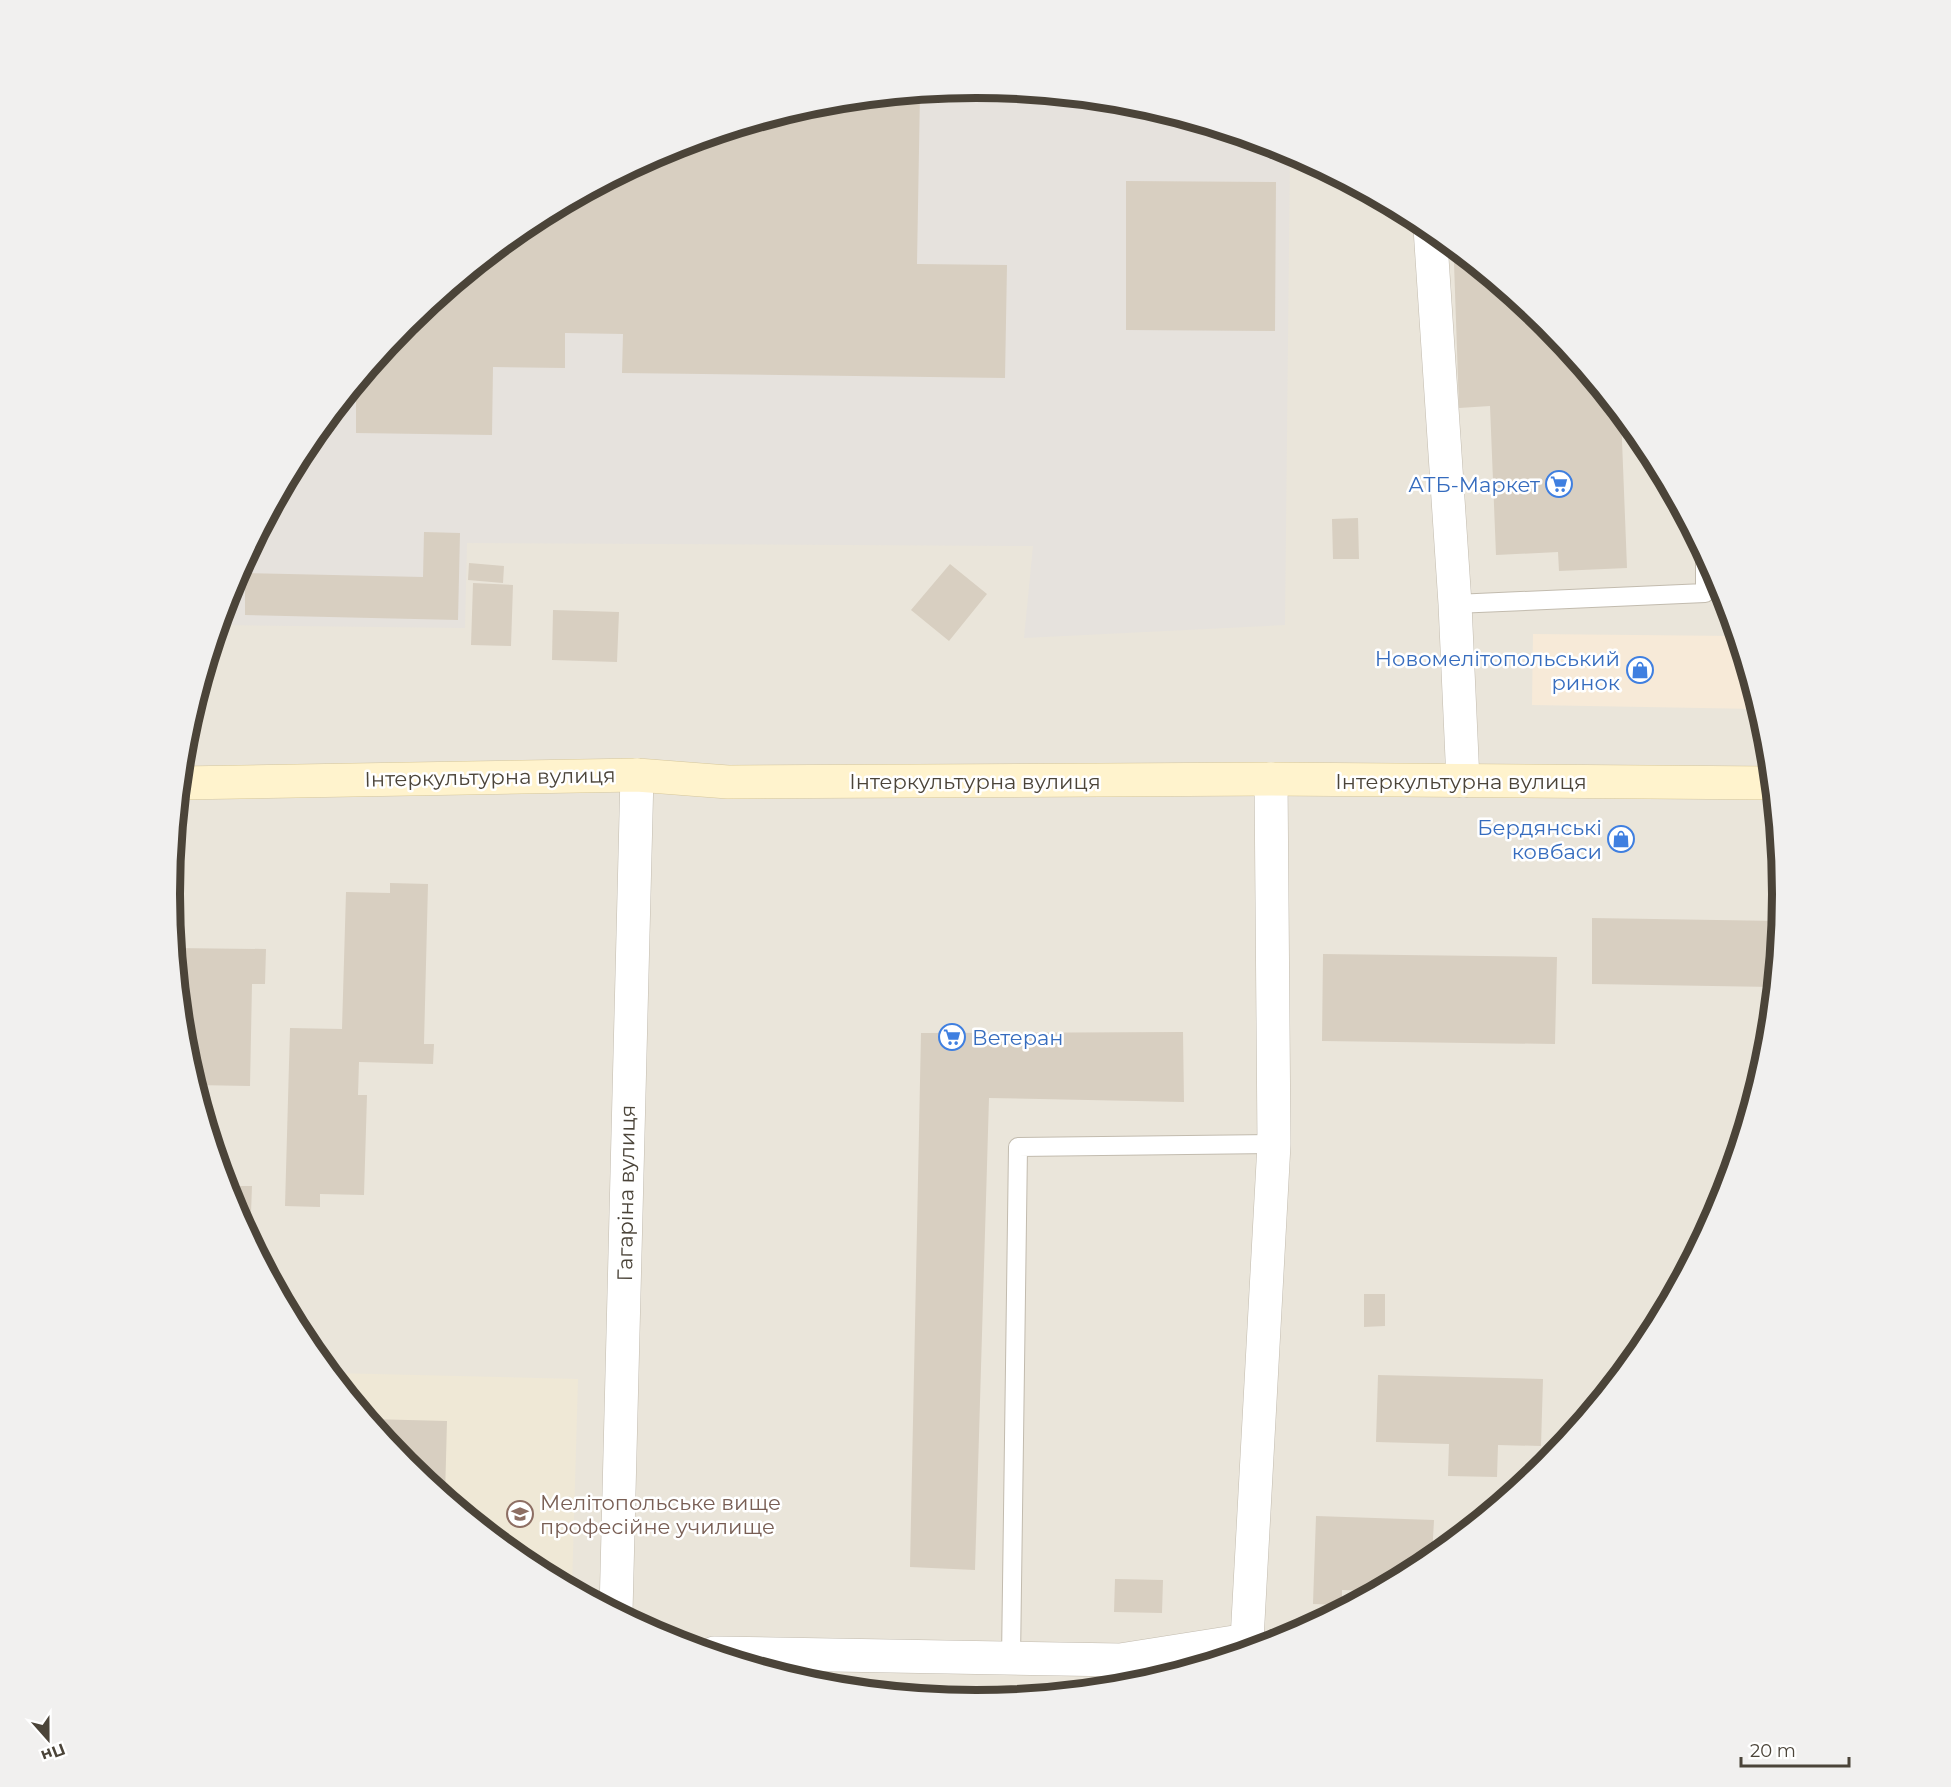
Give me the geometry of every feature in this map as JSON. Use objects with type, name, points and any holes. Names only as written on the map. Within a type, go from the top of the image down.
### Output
[{"type":"main road","name":"Інтеркультурна вулиця","points":[[187,783],[637,775],[728,782],[1271,779],[1764,783]]},
{"type":"street","points":[[1438,246],[1463,781]]},
{"type":"street","name":"Гагаріна вулиця","points":[[616,1603],[637,775]]},
{"type":"street","points":[[741,1654],[1011,1659],[1120,1673],[1247,1640],[1274,1144],[1271,779]]},
{"type":"lane","points":[[1455,604],[1705,593],[1705,576]]},
{"type":"lane","points":[[1011,1659],[1018,1147],[1274,1144]]},
{"type":"shaded area","points":[[923,99],[1028,99],[1079,104],[1182,125],[1280,158],[1328,180],[1374,204],[1460,262],[1500,295],[1574,369],[1607,409],[1665,496],[1711,589],[1729,638],[1744,687],[1765,790],[1772,894],[1770,946],[1765,997],[1744,1100],[1711,1198],[1689,1246],[1665,1292],[1607,1378],[1574,1418],[1500,1492],[1460,1525],[1373,1583],[1280,1629],[1231,1647],[1182,1662],[1079,1683],[976,1690],[923,1688],[872,1683],[769,1662],[671,1629],[623,1607],[577,1583],[491,1525],[451,1492],[377,1418],[344,1378],[286,1291],[240,1198],[222,1149],[207,1100],[186,997],[181,946],[181,841],[186,790],[207,687],[240,589],[262,541],[286,495],[344,409],[377,369],[451,295],[491,262],[578,204],[671,158],[720,140],[769,125],[869,105]]},
{"type":"shaded area","points":[[923,99],[1028,99],[1079,104],[1131,113],[1231,140],[1290,163],[1285,625],[1024,638],[1033,546],[467,543],[465,628],[227,625],[240,589],[286,495],[344,409],[377,369],[451,295],[491,262],[578,204],[671,158],[769,125],[872,104]]},
{"type":"shaded area","name":"Новомелітопольський ринок","points":[[1533,634],[1728,636],[1749,709],[1532,705]]},
{"type":"shaded area","name":"Мелітопольське вище професійне училище","points":[[341,1373],[578,1379],[572,1580],[491,1525],[451,1492],[377,1418]]},
{"type":"building","points":[[920,99],[917,264],[1007,265],[1005,378],[622,373],[623,334],[565,333],[565,368],[493,367],[492,435],[356,433],[356,394],[413,331],[491,262],[578,204],[623,180],[671,158],[769,125],[872,104]]},
{"type":"building","points":[[1126,181],[1276,182],[1275,331],[1126,330]]},
{"type":"building","name":"АТБ-Маркет","points":[[1454,263],[1461,263],[1538,331],[1574,369],[1622,429],[1627,568],[1559,571],[1558,552],[1496,555],[1490,406],[1459,408]]},
{"type":"building","points":[[1358,518],[1359,559],[1333,559],[1332,519]]},
{"type":"building","points":[[424,532],[460,533],[458,620],[245,615],[245,578],[247,573],[423,577]]},
{"type":"building","points":[[469,563],[504,566],[503,583],[468,580]]},
{"type":"building","points":[[950,564],[987,594],[949,641],[911,610]]},
{"type":"building","points":[[473,583],[513,585],[511,646],[471,645]]},
{"type":"building","points":[[553,610],[619,612],[617,662],[552,660]]},
{"type":"building","points":[[390,883],[428,884],[424,1044],[434,1044],[433,1064],[359,1062],[358,1095],[367,1095],[364,1195],[320,1194],[320,1207],[285,1206],[290,1028],[342,1029],[346,892],[390,893]]},
{"type":"building","points":[[1592,918],[1771,921],[1766,987],[1592,984]]},
{"type":"building","points":[[181,948],[266,949],[265,984],[252,984],[250,1086],[204,1085],[186,997]]},
{"type":"building","points":[[1323,954],[1557,957],[1555,1044],[1322,1041]]},
{"type":"building","points":[[1183,1032],[1184,1102],[989,1098],[975,1570],[910,1567],[921,1033]]},
{"type":"building","points":[[236,1186],[252,1186],[251,1221]]},
{"type":"building","points":[[1364,1294],[1385,1294],[1385,1326],[1364,1327]]},
{"type":"building","points":[[1378,1375],[1543,1379],[1541,1446],[1498,1445],[1497,1477],[1448,1476],[1449,1444],[1376,1442]]},
{"type":"building","points":[[378,1419],[447,1421],[445,1487]]},
{"type":"building","points":[[1316,1516],[1434,1520],[1433,1545],[1418,1555],[1359,1591],[1342,1590],[1342,1600],[1332,1605],[1313,1604]]},
{"type":"building","points":[[1115,1579],[1163,1580],[1162,1613],[1114,1612]]},
{"type":"place","name":"АТБ-Маркет","points":[[1559,484]]},
{"type":"place","name":"Новомелітопольський ринок","points":[[1640,670]]},
{"type":"place","name":"Бердянські ковбаси","points":[[1621,839]]},
{"type":"place","name":"Ветеран","points":[[952,1037]]},
{"type":"place","name":"Мелітопольське вище професійне училище","points":[[520,1514]]}]
